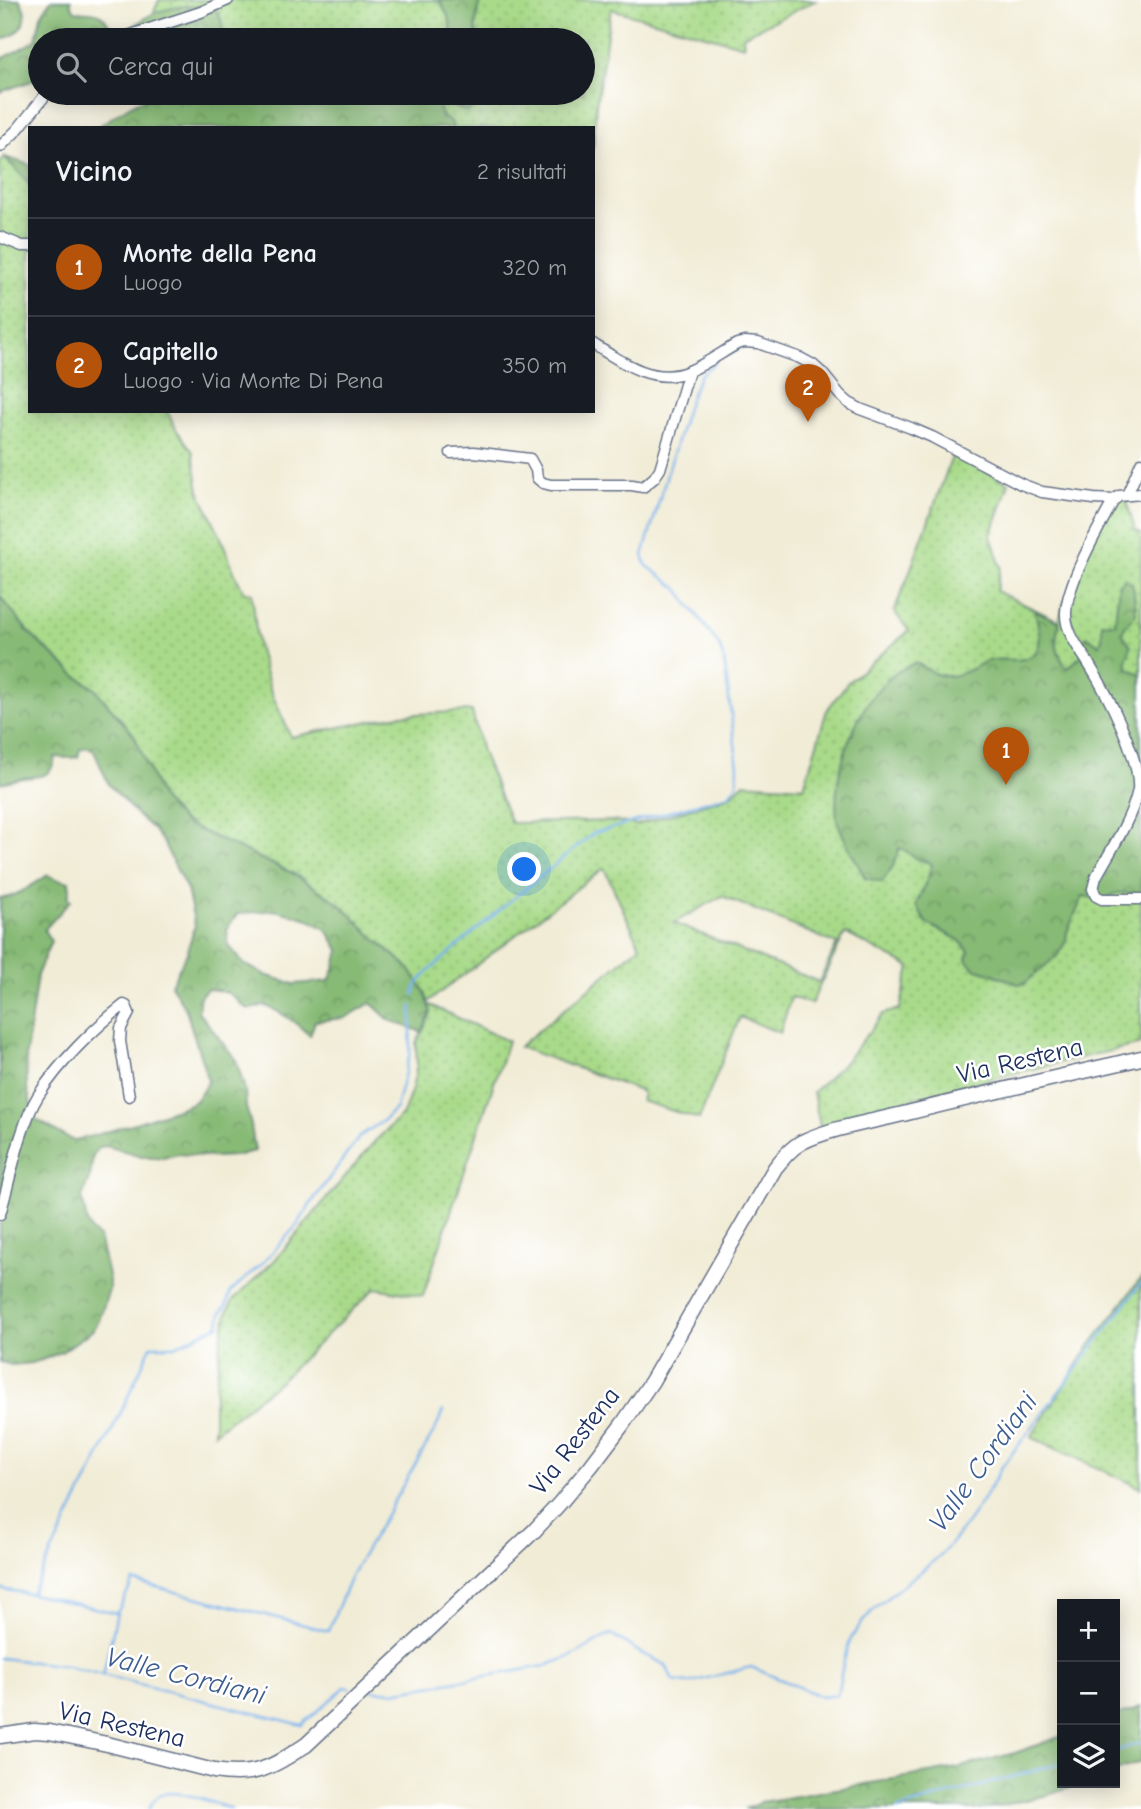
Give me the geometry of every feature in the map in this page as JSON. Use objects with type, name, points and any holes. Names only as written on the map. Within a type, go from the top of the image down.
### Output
[{"type":"street","points":[[152,28],[228,0]]},
{"type":"street","points":[[0,147],[36,105]]},
{"type":"street","points":[[0,237],[28,246]]},
{"type":"street","points":[[595,345],[644,372],[674,376],[689,371],[737,344],[758,343],[772,347],[813,365],[849,403],[932,437],[1021,484],[1042,492],[1114,500]]},
{"type":"street","points":[[451,453],[474,452],[530,459],[537,478],[551,485],[643,486],[654,478],[660,469],[689,371]]},
{"type":"street","points":[[1126,495],[1141,463]]},
{"type":"street","points":[[1141,494],[1119,496],[1114,500],[1070,590],[1066,617],[1076,643],[1122,727],[1132,750],[1139,780],[1129,815],[1096,877],[1093,889],[1096,896],[1102,899],[1141,899]]},
{"type":"street","points":[[0,1214],[24,1128],[37,1097],[92,1031],[124,1005],[128,1013],[121,1028],[120,1041],[129,1096]]},
{"type":"street","name":"Via Restena","points":[[0,1736],[34,1731],[59,1733],[230,1774],[256,1772],[274,1766],[306,1745],[534,1531],[559,1504],[622,1425],[652,1381],[775,1168],[798,1144],[838,1130],[1141,1058]]},
{"type":"green space","points":[[0,0],[20,0],[25,14],[19,30],[0,40],[1,11]]},
{"type":"green space","points":[[51,0],[71,0],[75,11],[98,13],[111,28],[38,28],[41,16]]},
{"type":"green space","points":[[159,0],[439,0],[451,28],[222,28],[222,22],[188,8],[174,8],[153,14]]},
{"type":"green space","points":[[439,0],[480,0],[475,28],[451,28]]},
{"type":"green space","points":[[480,0],[816,0],[743,36],[744,46],[611,9],[595,126],[452,126],[451,121],[444,119],[439,105],[451,105],[461,110],[467,105],[595,105],[595,28],[475,27]]},
{"type":"green space","points":[[188,6],[217,11],[222,28],[131,28],[150,15]]},
{"type":"green space","points":[[28,44],[28,82],[0,92],[0,60]]},
{"type":"green space","points":[[439,105],[443,118],[451,121],[452,126],[99,126],[129,106]]},
{"type":"green space","points":[[450,105],[473,105],[468,112]]},
{"type":"green space","points":[[5,157],[28,184],[28,413],[168,413],[193,452],[199,491],[237,579],[245,592],[252,593],[258,646],[271,692],[291,737],[399,715],[472,711],[482,752],[511,823],[615,821],[637,825],[730,796],[744,783],[804,787],[827,710],[848,682],[909,631],[894,611],[953,454],[1009,483],[991,536],[1001,567],[996,591],[1059,621],[1106,494],[1124,492],[1135,530],[1141,533],[1141,1044],[939,1092],[820,1127],[813,1092],[847,1060],[883,1014],[900,1009],[910,967],[845,933],[811,1004],[791,997],[780,1033],[740,1017],[699,1119],[641,1101],[643,1092],[519,1047],[640,946],[604,868],[428,1002],[407,966],[340,904],[294,874],[182,821],[161,798],[134,735],[94,688],[75,675],[30,634],[0,596],[0,162]],"holes":[[[722,896],[837,944],[819,982],[674,923]]]},
{"type":"green space","points":[[5,157],[28,164],[28,184]]},
{"type":"green space","points":[[1125,579],[1132,583],[1136,614],[1122,633],[1131,646],[1126,661],[1128,669],[1141,674],[1141,896],[1136,893],[1116,893],[1105,900],[1083,896],[1067,932],[1066,941],[1057,956],[1024,984],[1018,984],[973,968],[967,959],[969,951],[959,940],[926,923],[916,905],[932,864],[899,848],[893,866],[882,882],[865,878],[845,841],[837,819],[838,781],[843,760],[869,700],[898,672],[915,663],[947,676],[961,674],[992,660],[1020,660],[1031,656],[1038,649],[1039,643],[1035,610],[1060,622],[1057,646],[1067,669],[1087,650],[1081,642],[1087,636],[1099,645],[1102,623],[1115,623],[1119,584]]},
{"type":"green space","points":[[0,596],[30,634],[75,675],[94,688],[134,735],[161,798],[182,821],[294,874],[340,904],[407,966],[425,992],[431,1012],[422,1032],[389,1020],[371,1003],[345,1018],[315,1021],[310,1036],[289,1018],[271,1008],[264,1005],[248,1008],[230,994],[207,989],[200,996],[198,1011],[236,1060],[245,1090],[255,1151],[235,1156],[178,1154],[163,1158],[141,1156],[106,1146],[99,1147],[93,1155],[90,1176],[82,1198],[87,1222],[92,1232],[99,1237],[109,1280],[109,1290],[99,1321],[94,1329],[63,1351],[42,1360],[12,1365],[0,1362],[0,898],[18,893],[48,875],[69,882],[68,897],[71,900],[44,930],[51,941],[37,975],[26,1054],[27,1087],[34,1118],[72,1140],[80,1139],[192,1103],[208,1081],[186,1010],[171,985],[187,953],[195,925],[187,890],[164,844],[153,829],[109,785],[94,751],[88,747],[80,749],[78,757],[55,757],[50,770],[42,776],[0,783]],"holes":[[[274,910],[306,918],[327,930],[339,950],[329,981],[294,984],[265,975],[244,964],[228,945],[227,929],[237,914]]]},
{"type":"green space","points":[[428,1004],[508,1041],[423,1296],[375,1288],[281,1380],[214,1433],[214,1404],[221,1338],[228,1310],[233,1300],[274,1261],[375,1141],[403,1114],[417,1065],[416,1044],[431,1012]]},
{"type":"green space","points":[[1141,1278],[1141,1488],[1031,1437],[1089,1347]]},
{"type":"green space","points":[[1141,1706],[1141,1762],[1120,1769],[1120,1714]]},
{"type":"green space","points":[[1057,1738],[1057,1788],[1068,1788],[986,1809],[745,1809],[762,1802],[957,1768],[1015,1753]]},
{"type":"waterway","points":[[730,354],[739,349]]},
{"type":"waterway","points":[[414,994],[417,984],[431,969],[594,833],[729,795],[737,784],[738,767],[724,660],[719,645],[677,588],[646,565],[643,555],[689,401],[700,375],[715,363]]},
{"type":"waterway","points":[[0,1589],[31,1594],[151,1346],[175,1346],[219,1325],[221,1313],[231,1291],[262,1264],[298,1224],[360,1136],[383,1121],[396,1108],[410,1053],[412,1006]]},
{"type":"waterway","name":"Valle Cordiani","points":[[372,1690],[393,1692],[545,1666],[572,1656],[611,1634],[666,1665],[673,1681],[688,1683],[751,1667],[822,1697],[837,1695],[847,1649],[860,1625],[879,1604],[935,1560],[953,1541],[980,1504],[1001,1468],[1141,1283]]},
{"type":"waterway","points":[[103,1675],[117,1613],[133,1581],[328,1631],[352,1574],[435,1430],[443,1411]]},
{"type":"waterway","points":[[31,1594],[117,1613]]},
{"type":"waterway","name":"Valle Cordiani","points":[[0,1658],[67,1666],[302,1725],[345,1687],[350,1688]]},
{"type":"waterway","points":[[1120,1749],[1141,1743]]},
{"type":"waterway","points":[[897,1809],[1057,1764]]},
{"type":"waterway","points":[[149,1809],[159,1796],[166,1793],[184,1794],[231,1809]]},
{"type":"place","name":"Capitello","points":[[808,422]]},
{"type":"place","name":"Monte della Pena","points":[[1006,785]]}]
